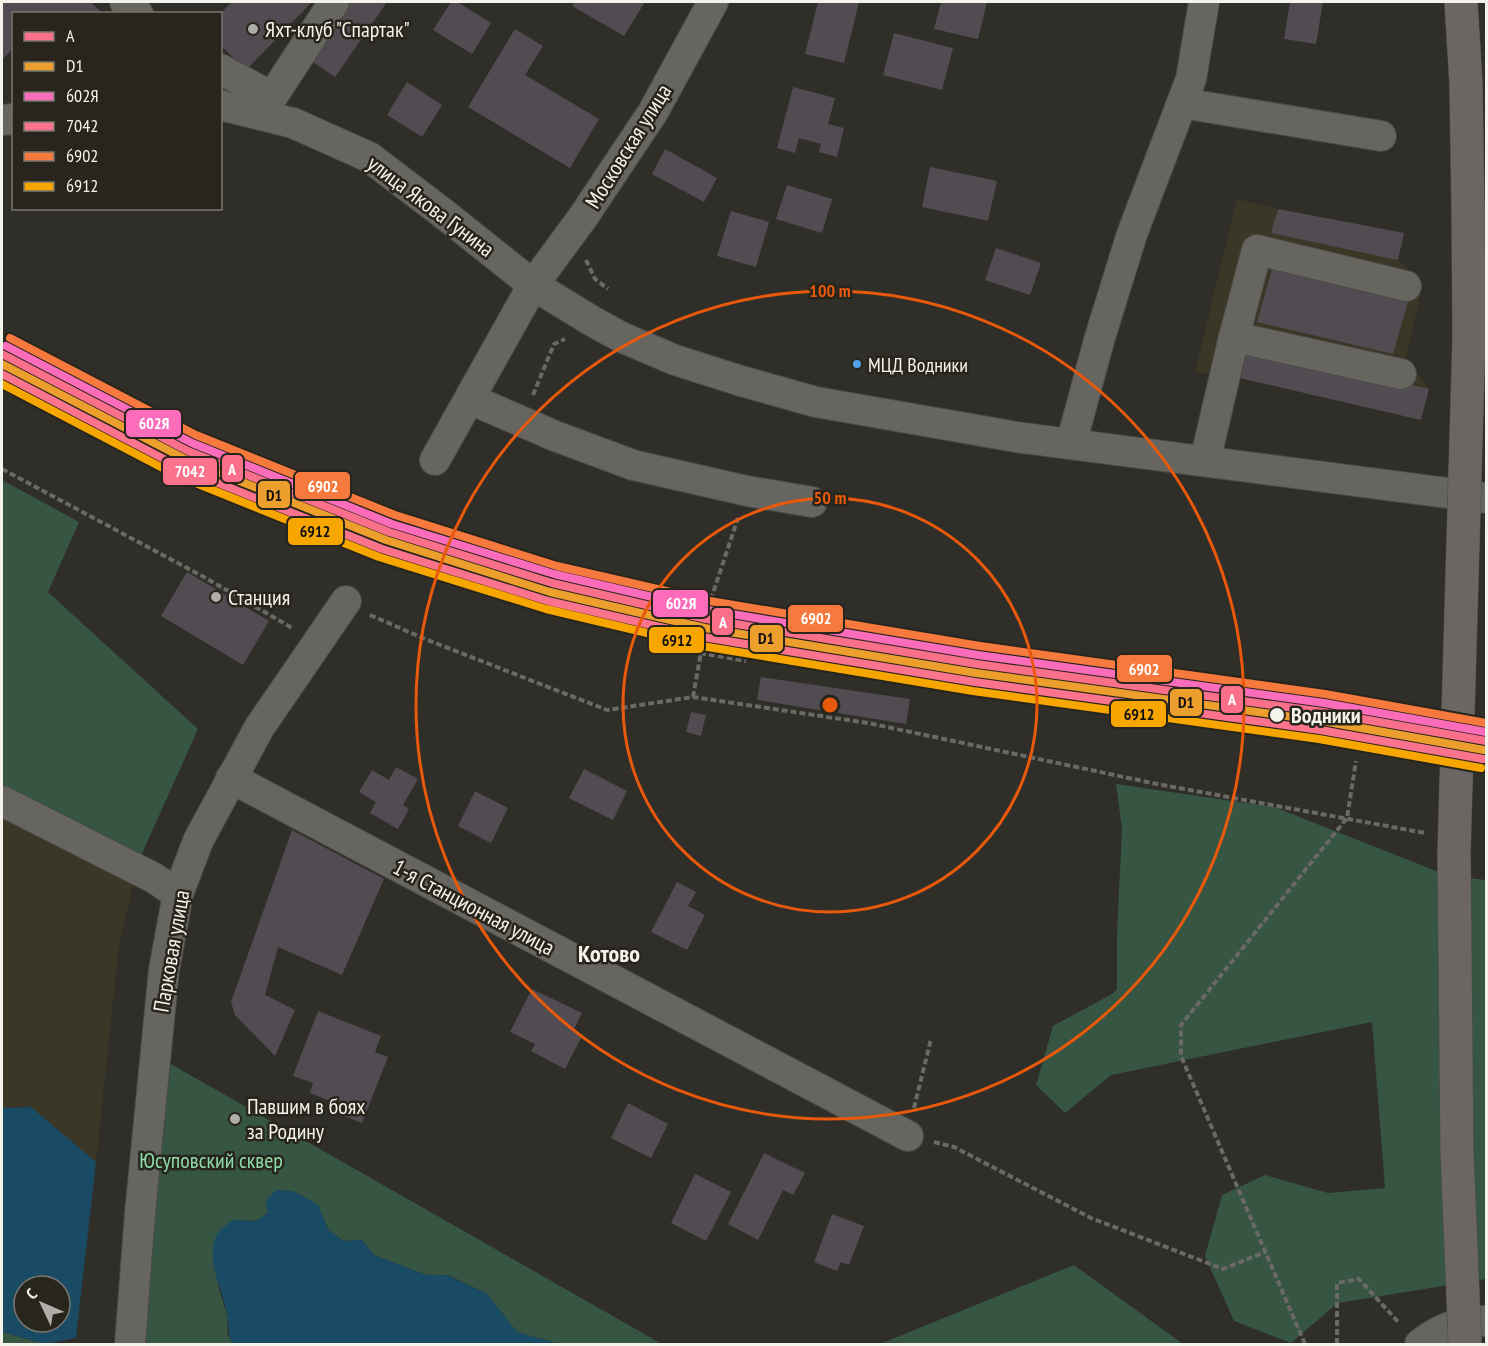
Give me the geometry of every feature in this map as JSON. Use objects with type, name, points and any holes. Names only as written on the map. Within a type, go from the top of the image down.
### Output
[{"type":"main road","points":[[1461,2],[1466,84],[1469,336],[1454,853],[1457,1152],[1465,1344]]},
{"type":"street","points":[[222,70],[272,97],[334,2]]},
{"type":"street","name":"Московская улица","points":[[435,460],[533,285],[583,217],[653,112],[713,2]]},
{"type":"street","points":[[1071,444],[1100,337],[1132,234],[1191,79],[1204,2]]},
{"type":"street","points":[[1182,103],[1381,136]]},
{"type":"street","name":"улица Якова Гунина","points":[[222,105],[293,123],[369,157],[533,285],[621,336],[675,360],[741,381],[816,402],[1016,437],[1486,498]]},
{"type":"street","points":[[1205,461],[1257,250],[1406,286]]},
{"type":"street","points":[[1234,337],[1401,374]]},
{"type":"street","points":[[470,399],[555,436],[633,465],[747,491],[812,502]]},
{"type":"street","name":"Парковая улица","points":[[130,1344],[140,1213],[164,970],[178,894],[198,840],[231,778],[260,728],[346,602]]},
{"type":"street","name":"1-я Станционная улица","points":[[231,778],[908,1136]]},
{"type":"street","points":[[2,801],[154,878],[178,894]]},
{"type":"street","points":[[1411,1336],[1430,1337],[1450,1326],[1474,1320],[1486,1321]]},
{"type":"path","points":[[585,251],[586,260],[595,279],[608,289]]},
{"type":"path","points":[[522,421],[554,344],[563,339],[572,342]]},
{"type":"path","points":[[2,469],[204,577],[318,643]]},
{"type":"path","points":[[693,697],[710,602],[747,491]]},
{"type":"path","points":[[346,602],[389,624],[607,710],[693,697],[868,723],[1157,784],[1428,833]]},
{"type":"path","points":[[710,602],[747,610]]},
{"type":"path","points":[[700,653],[746,660]]},
{"type":"path","points":[[1305,1344],[1181,1056],[1181,1025],[1347,818],[1356,761]]},
{"type":"path","points":[[931,1039],[908,1136],[954,1147],[1091,1218],[1223,1269],[1265,1252]]},
{"type":"path","points":[[1337,1344],[1337,1283],[1359,1279],[1411,1336]]},
{"type":"shaded area","points":[[1237,199],[1404,233],[1398,260],[1423,283],[1406,358],[1429,389],[1421,420],[1240,378],[1195,372]]},
{"type":"shaded area","points":[[2,814],[134,881],[119,945],[96,1162],[31,1107],[2,1108]]},
{"type":"green space","points":[[2,480],[79,522],[48,592],[198,729],[140,858],[2,813]]},
{"type":"green space","points":[[1116,784],[1274,807],[1449,876],[1486,880],[1486,1279],[1338,1303],[1291,1343],[1234,1321],[1205,1256],[1222,1195],[1265,1175],[1328,1193],[1385,1188],[1372,1022],[1111,1075],[1065,1113],[1036,1085],[1053,1026],[1112,994],[1117,989],[1122,829]]},
{"type":"green space","name":"Юсуповский сквер","points":[[155,1055],[662,1344],[559,1344],[517,1332],[487,1294],[448,1275],[426,1275],[374,1255],[362,1240],[343,1241],[328,1229],[318,1205],[293,1191],[277,1190],[267,1201],[269,1213],[256,1221],[233,1220],[213,1257],[219,1289],[228,1318],[227,1333],[233,1344],[130,1344]]},
{"type":"green space","points":[[1074,1265],[1183,1344],[880,1344]]},
{"type":"green space","points":[[2,1332],[45,1344],[2,1344]]},
{"type":"water","points":[[31,1107],[96,1162],[76,1338],[45,1344],[2,1332],[2,1108]]},
{"type":"water","points":[[276,1190],[293,1191],[318,1205],[328,1229],[343,1241],[362,1240],[374,1255],[426,1275],[447,1275],[487,1294],[517,1332],[559,1344],[233,1344],[229,1334],[226,1308],[216,1277],[213,1246],[217,1234],[233,1220],[256,1221],[268,1213],[266,1201]]},
{"type":"building","points":[[2,2],[91,2],[101,12],[12,12],[12,49],[2,60]]},
{"type":"building","name":"Яхт-клуб \"Спартак\"","points":[[232,2],[312,2],[246,70],[222,47],[222,12]]},
{"type":"building","points":[[349,2],[387,2],[335,77],[310,60]]},
{"type":"building","points":[[451,2],[457,2],[491,23],[472,54],[433,30]]},
{"type":"building","points":[[574,2],[645,2],[624,36],[572,6]]},
{"type":"building","points":[[818,2],[859,2],[844,63],[805,54]]},
{"type":"building","points":[[941,2],[987,2],[978,39],[934,29]]},
{"type":"building","points":[[1290,2],[1323,2],[1316,44],[1284,39]]},
{"type":"building","points":[[515,29],[543,46],[525,75],[599,119],[570,168],[468,107]]},
{"type":"building","points":[[894,33],[953,48],[942,90],[883,75]]},
{"type":"building","points":[[407,82],[442,105],[422,137],[387,115]]},
{"type":"building","points":[[793,87],[835,98],[828,124],[844,128],[837,157],[819,152],[821,144],[799,138],[795,153],[777,148]]},
{"type":"building","points":[[665,149],[717,178],[704,202],[652,174]]},
{"type":"building","points":[[930,167],[997,181],[988,221],[922,207]]},
{"type":"building","points":[[787,185],[832,199],[822,233],[776,219]]},
{"type":"building","points":[[1278,209],[1404,233],[1398,260],[1271,233]]},
{"type":"building","points":[[731,211],[769,222],[756,267],[717,256]]},
{"type":"building","points":[[996,248],[1041,263],[1030,295],[985,280]]},
{"type":"building","points":[[1273,266],[1409,298],[1393,354],[1257,322]]},
{"type":"building","points":[[1248,346],[1429,389],[1421,420],[1240,378]]},
{"type":"building","points":[[187,572],[269,621],[243,665],[161,616]]},
{"type":"building","points":[[761,677],[910,699],[906,724],[757,700]]},
{"type":"building","points":[[691,712],[706,715],[701,736],[686,732]]},
{"type":"building","points":[[396,767],[418,779],[403,805],[409,809],[398,829],[370,813],[376,802],[359,792],[372,770],[389,780]]},
{"type":"building","points":[[584,769],[627,791],[613,820],[569,798]]},
{"type":"building","points":[[475,791],[508,808],[491,843],[458,826]]},
{"type":"building","points":[[292,830],[384,879],[342,975],[278,947],[265,995],[295,1010],[275,1056],[235,1015],[231,1002]]},
{"type":"building","points":[[677,882],[696,892],[688,906],[705,915],[687,950],[651,932]]},
{"type":"building","points":[[532,989],[582,1013],[573,1031],[582,1036],[565,1069],[531,1051],[535,1044],[510,1032]]},
{"type":"building","points":[[318,1011],[381,1036],[375,1052],[388,1057],[362,1123],[333,1112],[336,1103],[310,1093],[313,1083],[293,1076]]},
{"type":"building","points":[[628,1103],[668,1124],[651,1158],[611,1138]]},
{"type":"building","points":[[764,1153],[805,1173],[793,1195],[783,1190],[758,1240],[728,1224]]},
{"type":"building","points":[[695,1174],[731,1192],[706,1241],[671,1223]]},
{"type":"building","points":[[832,1214],[864,1226],[849,1265],[841,1262],[837,1271],[814,1262]]},
{"type":"transit line","name":"6902","points":[[10,338],[196,435],[395,515],[557,566],[710,601],[980,646],[1325,694],[1486,723]]},
{"type":"transit line","name":"602Я","points":[[6,346],[192,443],[392,524],[554,574],[708,610],[978,655],[1324,703],[1486,732]]},
{"type":"transit line","name":"A","points":[[2,354],[188,451],[389,532],[552,583],[706,619],[977,664],[1323,712],[1486,741]]},
{"type":"transit line","name":"D1","points":[[2,364],[185,459],[386,540],[550,592],[705,628],[976,673],[1322,721],[1484,750]]},
{"type":"transit line","name":"7042","points":[[2,374],[181,468],[382,549],[548,601],[703,637],[975,682],[1320,730],[1483,759]]},
{"type":"transit line","name":"6912","points":[[2,384],[178,476],[379,557],[546,609],[702,646],[973,691],[1319,739],[1481,768]]},
{"type":"place","name":"Яхт-клуб \"Спартак\"","points":[[253,29]]},
{"type":"place","name":"МЦД Водники","points":[[857,364]]},
{"type":"place","name":"Станция","points":[[216,597]]},
{"type":"place","name":"Водники","points":[[1277,715]]},
{"type":"place","name":"Павшим в боях за Родину","points":[[235,1119]]},
{"type":"district","name":"Котово","points":[[609,954]]}]
